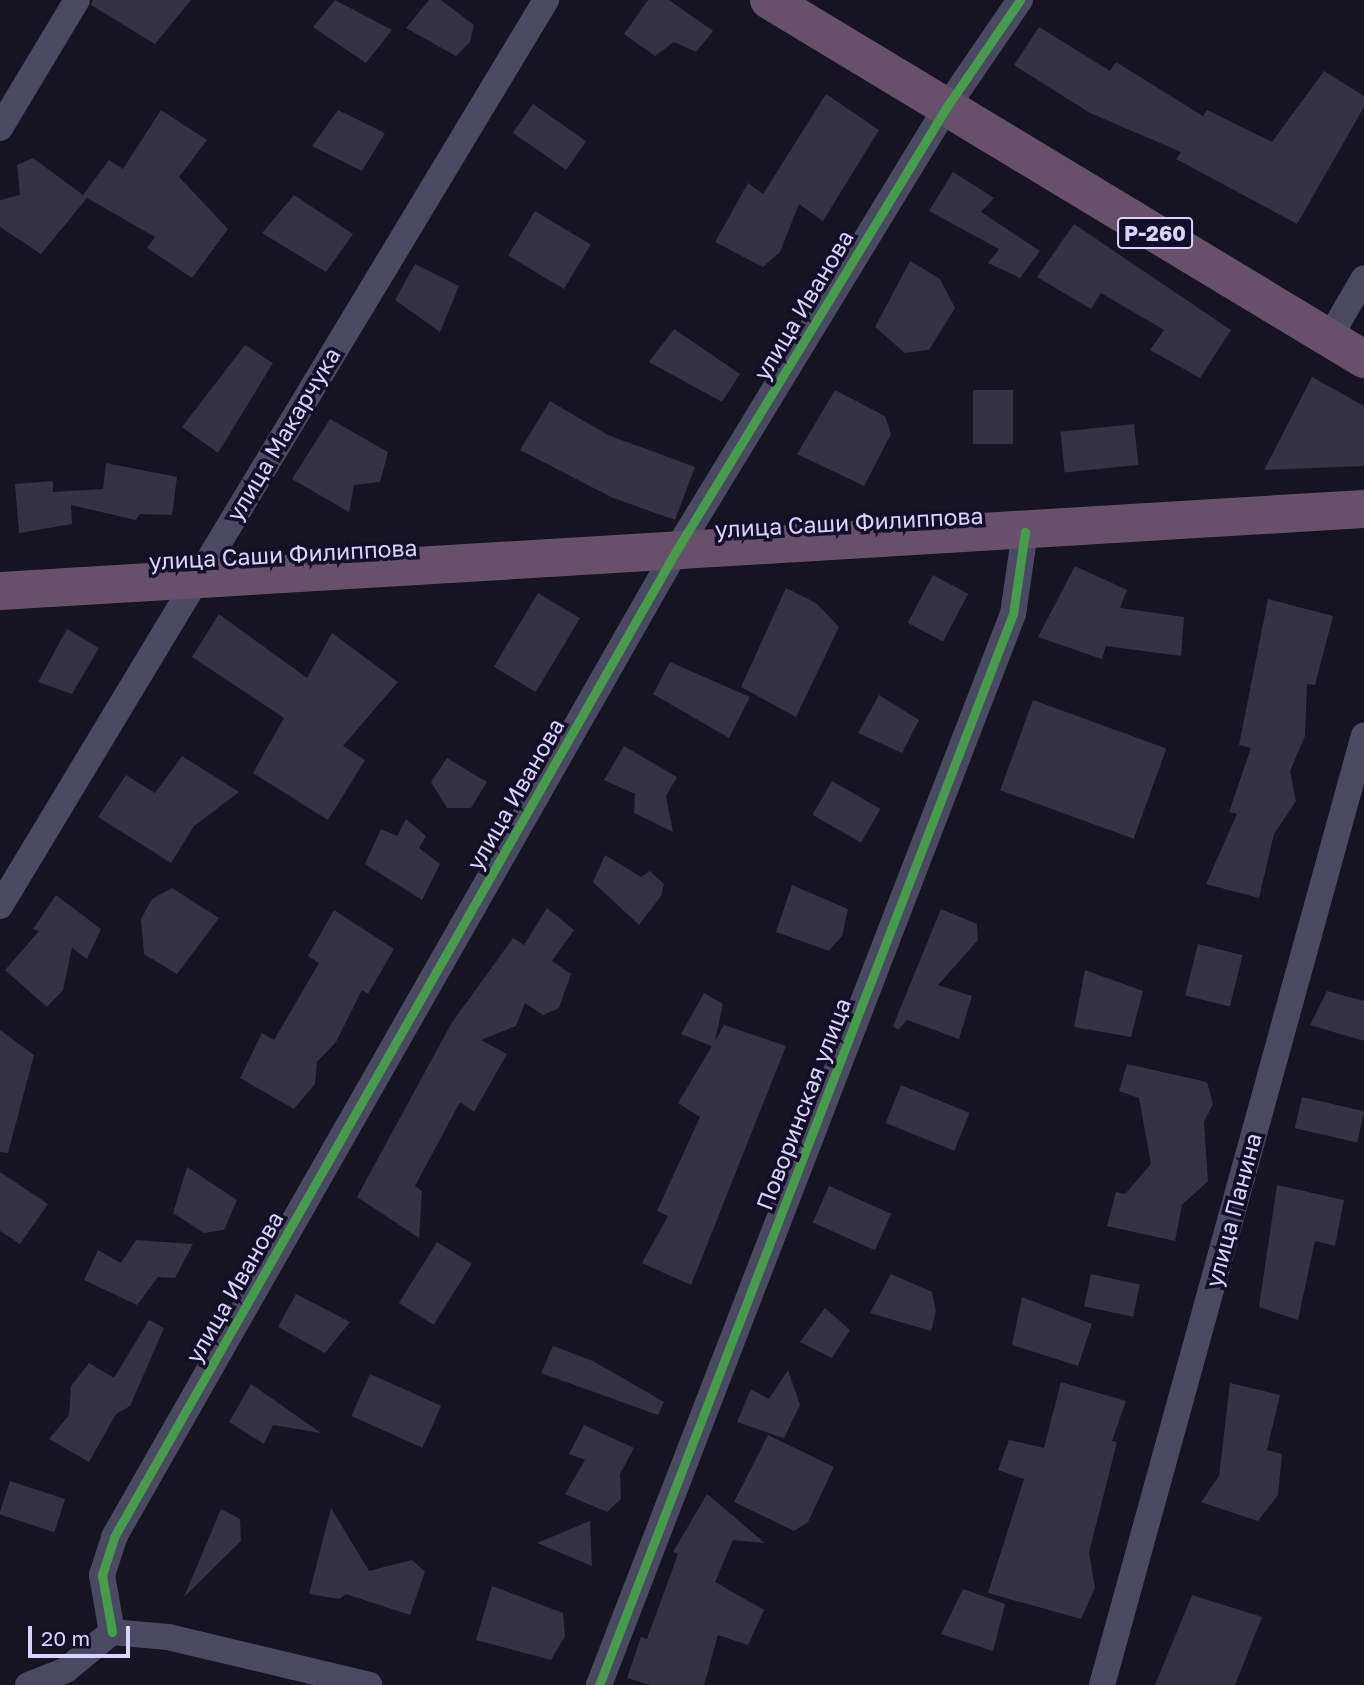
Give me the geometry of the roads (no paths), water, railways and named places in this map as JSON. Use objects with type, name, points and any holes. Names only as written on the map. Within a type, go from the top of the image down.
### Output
[{"type":"highway","name":"Р-260","points":[[769,0],[1364,359]]},
{"type":"highway","name":"улица Саши Филиппова","points":[[0,590],[1364,509]]},
{"type":"street","points":[[0,128],[77,0]]},
{"type":"street","name":"улица Макарчука","points":[[0,906],[195,578],[546,0]]},
{"type":"street","name":"улица Иванова","points":[[112,1632],[102,1575],[114,1537],[676,551],[946,108],[986,58],[1020,0]]},
{"type":"street","points":[[1329,338],[1364,278]]},
{"type":"street","name":"Поворинская улица","points":[[599,1685],[1013,614],[1025,531]]},
{"type":"street","name":"улица Панина","points":[[1102,1685],[1364,735]]},
{"type":"street","points":[[28,1685],[66,1670],[112,1632],[168,1637],[369,1685]]}]
